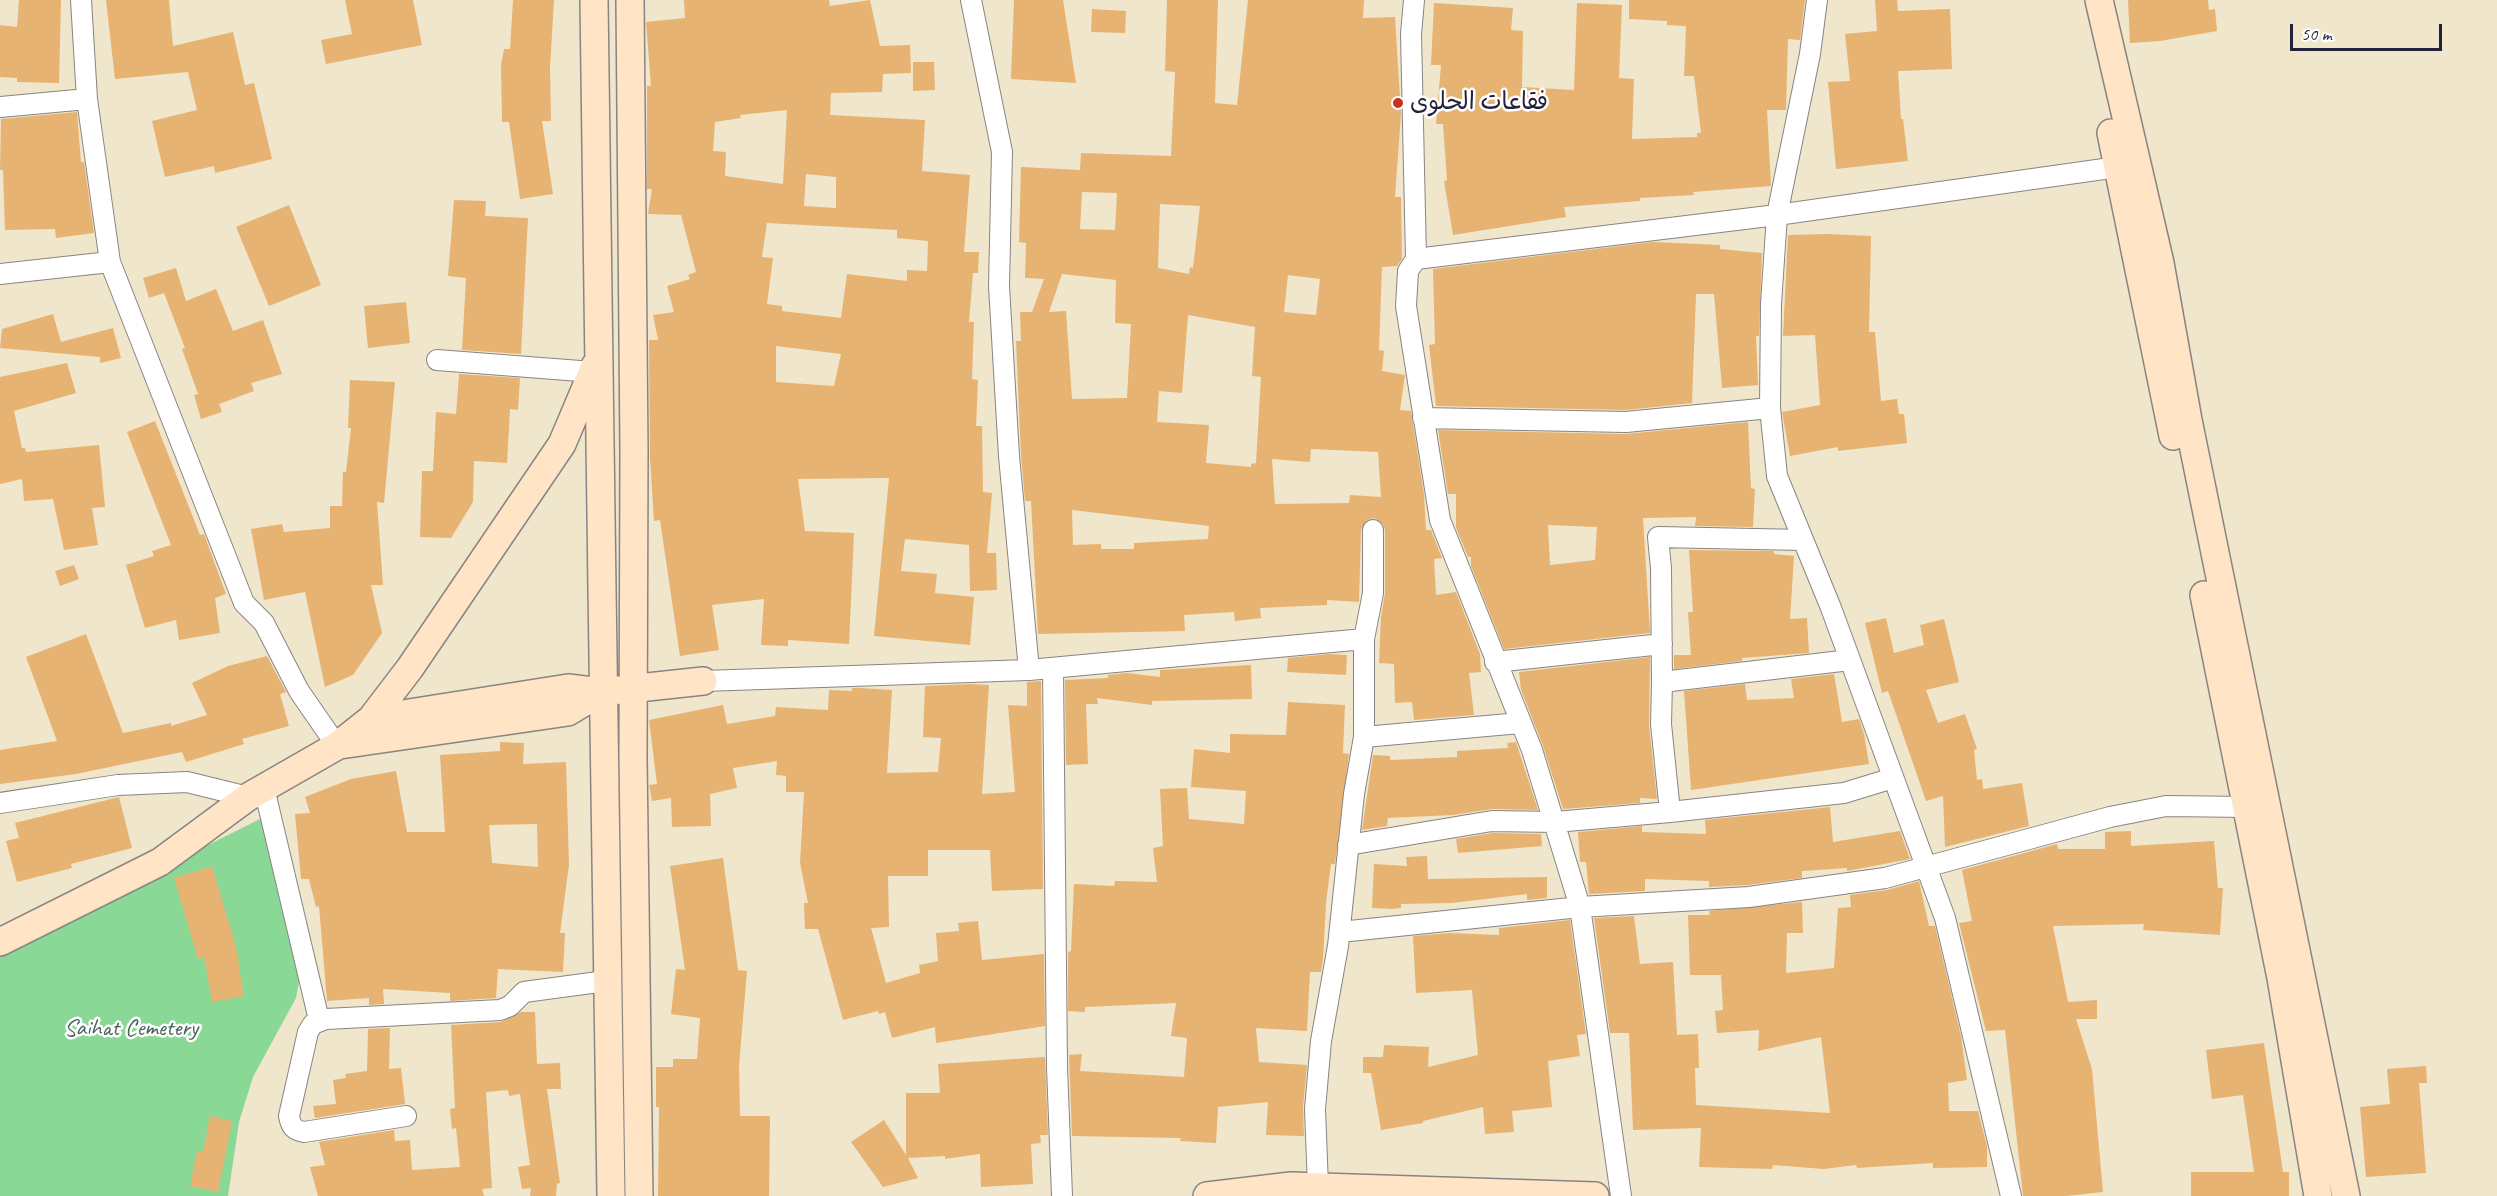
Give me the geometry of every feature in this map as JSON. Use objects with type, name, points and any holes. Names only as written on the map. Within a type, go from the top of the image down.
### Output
[{"type":"main road","points":[[594,0],[596,364],[611,1196]]},
{"type":"main road","points":[[630,0],[633,690],[639,1196]]},
{"type":"main road","points":[[2082,0],[2118,166],[2281,978],[2318,1196]]},
{"type":"main road","points":[[2098,0],[2160,263],[2188,420],[2346,1196]]},
{"type":"main road","points":[[0,942],[160,862],[256,793],[337,746],[371,719],[410,668],[562,444],[596,364]]},
{"type":"main road","points":[[371,719],[568,688],[601,692],[704,681]]},
{"type":"main road","points":[[337,746],[568,712],[601,692]]},
{"type":"main road","points":[[1207,1196],[1291,1186],[1595,1196]]},
{"type":"street","points":[[81,0],[87,99],[110,262],[244,603],[264,623],[299,691],[337,746]]},
{"type":"street","points":[[971,0],[1002,152],[999,286],[1009,456],[1029,670]]},
{"type":"street","points":[[1414,0],[1411,34],[1416,259],[1408,271],[1406,306],[1440,520],[1521,723],[1556,822],[1580,907],[1591,1000],[1621,1196]]},
{"type":"street","points":[[1817,0],[1810,54],[1777,215],[1771,304],[1770,408],[1777,476],[1850,660],[1945,918],[2012,1196]]},
{"type":"street","points":[[0,107],[87,99]]},
{"type":"street","points":[[1416,259],[1777,215],[2118,166]]},
{"type":"street","points":[[0,274],[110,262]]},
{"type":"street","points":[[437,360],[596,364]]},
{"type":"street","points":[[1424,418],[1626,422],[1770,408]]},
{"type":"street","points":[[1318,1187],[1316,1098],[1321,1041],[1340,932],[1348,845],[1364,737],[1364,639],[1373,593],[1373,530]]},
{"type":"street","points":[[1670,813],[1661,724],[1661,568],[1658,537],[1803,540]]},
{"type":"street","points":[[704,681],[1029,670],[1364,639]]},
{"type":"street","points":[[1495,662],[1662,644]]},
{"type":"street","points":[[1662,682],[1850,660]]},
{"type":"street","points":[[1053,668],[1057,1067],[1062,1196]]},
{"type":"street","points":[[1364,737],[1521,723]]},
{"type":"street","points":[[1348,845],[1492,821],[1556,822],[1670,813],[1844,793],[1893,778]]},
{"type":"street","points":[[0,803],[118,785],[187,782],[256,793],[319,1020]]},
{"type":"street","points":[[1340,932],[1580,907],[1749,897],[1885,878],[2110,817],[2166,806],[2247,807]]},
{"type":"street","points":[[406,1116],[304,1132],[290,1125],[289,1116],[308,1032],[319,1020],[500,1010],[510,1006],[524,992],[606,981]]},
{"type":"green space","name":"Saihat Cemetery","points":[[264,817],[302,967],[296,998],[253,1077],[239,1122],[228,1196],[0,1196],[0,949]]},
{"type":"building","points":[[19,0],[61,0],[59,83],[17,82],[17,78],[0,77],[0,25],[17,27]]},
{"type":"building","points":[[106,0],[169,0],[173,46],[233,32],[245,85],[254,83],[272,159],[215,173],[214,166],[165,177],[152,121],[197,110],[188,72],[115,79]]},
{"type":"building","points":[[345,0],[413,0],[422,45],[326,64],[321,40],[352,34]]},
{"type":"building","points":[[513,0],[554,0],[550,68],[551,121],[542,121],[553,194],[520,199],[509,122],[502,122],[501,65],[504,49],[510,49]]},
{"type":"building","points":[[684,0],[829,0],[830,6],[870,0],[880,46],[910,45],[911,73],[883,74],[882,92],[831,93],[830,115],[925,120],[922,171],[970,175],[964,252],[979,252],[978,273],[973,273],[969,322],[974,322],[972,379],[978,380],[976,426],[982,426],[983,492],[992,493],[987,553],[996,553],[997,590],[970,591],[969,545],[905,539],[901,571],[937,574],[935,593],[974,597],[970,645],[874,636],[889,478],[798,479],[805,531],[854,533],[849,644],[788,640],[788,646],[761,645],[764,599],[712,605],[719,650],[680,656],[660,520],[654,521],[650,458],[649,340],[658,340],[653,315],[674,312],[667,286],[690,279],[688,275],[696,272],[681,215],[648,214],[652,189],[647,189],[647,86],[651,86],[646,22],[685,18]],"holes":[[[787,110],[783,184],[725,176],[726,152],[713,151],[715,122],[741,118],[740,115]],[[806,174],[836,177],[836,208],[804,206]],[[767,223],[897,230],[897,238],[928,241],[927,271],[907,270],[907,281],[847,274],[841,318],[782,311],[782,306],[767,304],[773,258],[762,257]],[[776,346],[841,354],[834,386],[776,382]]]},
{"type":"building","points":[[1014,0],[1063,0],[1076,83],[1011,79]]},
{"type":"building","points":[[1167,0],[1218,0],[1215,103],[1237,105],[1248,0],[1364,0],[1363,18],[1395,17],[1401,114],[1395,197],[1401,197],[1402,259],[1397,266],[1382,267],[1379,350],[1384,351],[1382,371],[1405,375],[1400,410],[1411,411],[1424,494],[1426,530],[1431,530],[1442,558],[1434,559],[1436,595],[1456,592],[1480,654],[1481,672],[1469,673],[1474,715],[1414,720],[1412,702],[1395,703],[1394,664],[1379,663],[1381,617],[1385,593],[1385,530],[1383,524],[1374,518],[1367,520],[1361,529],[1359,602],[1327,600],[1327,605],[1260,608],[1261,618],[1235,621],[1234,612],[1184,615],[1185,631],[1038,634],[1031,501],[1025,501],[1021,455],[1016,341],[1021,341],[1020,312],[1032,312],[1044,279],[1025,278],[1026,243],[1019,242],[1021,167],[1080,170],[1081,153],[1171,156],[1175,72],[1165,71]],"holes":[[[1082,192],[1117,193],[1115,230],[1080,229]],[[1160,204],[1200,206],[1193,268],[1190,267],[1189,274],[1158,268]],[[1062,274],[1116,280],[1115,323],[1131,324],[1127,398],[1072,399],[1066,311],[1049,312]],[[1288,275],[1320,279],[1316,315],[1284,312]],[[1188,315],[1255,327],[1252,376],[1261,377],[1256,463],[1251,464],[1251,467],[1206,463],[1209,425],[1157,422],[1159,391],[1182,393]],[[1311,449],[1378,452],[1381,497],[1350,495],[1349,503],[1275,504],[1272,459],[1310,462]],[[1072,510],[1209,526],[1208,539],[1134,543],[1134,549],[1101,549],[1101,544],[1073,545]]]},
{"type":"building","points":[[1629,0],[1805,0],[1800,40],[1788,39],[1786,110],[1767,110],[1771,186],[1693,192],[1694,195],[1640,198],[1640,201],[1564,207],[1566,217],[1453,235],[1444,181],[1447,180],[1443,124],[1436,124],[1441,65],[1431,65],[1434,3],[1513,8],[1511,30],[1523,31],[1522,87],[1574,90],[1577,3],[1622,5],[1619,78],[1634,79],[1632,139],[1697,137],[1697,133],[1701,133],[1694,76],[1684,76],[1686,26],[1667,25],[1667,21],[1629,19]]},
{"type":"building","points":[[1875,0],[1897,0],[1898,11],[1950,9],[1952,69],[1898,71],[1901,119],[1903,119],[1908,161],[1836,169],[1828,82],[1850,81],[1845,34],[1877,31]]},
{"type":"building","points":[[2128,0],[2208,0],[2209,10],[2215,9],[2217,31],[2160,41],[2130,43]]},
{"type":"building","points":[[1092,9],[1126,11],[1125,33],[1091,32]]},
{"type":"building","points":[[913,62],[934,62],[935,90],[913,91]]},
{"type":"building","points":[[77,112],[81,162],[84,162],[94,233],[56,238],[55,229],[5,230],[3,170],[0,170],[1,119]]},
{"type":"building","points":[[454,200],[486,201],[485,216],[528,218],[521,354],[462,350],[466,278],[448,276]]},
{"type":"building","points":[[289,205],[321,285],[269,306],[236,227]]},
{"type":"building","points":[[1788,235],[1871,236],[1869,332],[1875,332],[1881,401],[1897,399],[1899,414],[1904,414],[1907,443],[1838,451],[1838,447],[1790,456],[1782,412],[1820,405],[1815,335],[1783,336]]},
{"type":"building","points":[[1652,242],[1720,245],[1720,249],[1762,253],[1759,336],[1756,336],[1758,385],[1722,388],[1714,294],[1696,294],[1692,403],[1626,410],[1436,406],[1429,345],[1435,344],[1433,269]]},
{"type":"building","points":[[176,268],[186,301],[216,289],[233,331],[263,320],[282,374],[251,383],[254,391],[219,404],[222,412],[201,419],[194,395],[198,394],[182,349],[185,348],[164,293],[149,298],[143,278]]},
{"type":"building","points":[[406,302],[410,343],[368,348],[364,306]]},
{"type":"building","points":[[53,314],[61,342],[113,328],[121,358],[100,363],[100,357],[0,348],[2,329]]},
{"type":"building","points":[[67,363],[76,393],[14,411],[22,448],[25,448],[26,452],[99,445],[105,507],[92,508],[98,545],[64,550],[53,499],[24,501],[22,479],[0,484],[0,377]]},
{"type":"building","points":[[459,374],[520,378],[518,410],[510,409],[507,463],[474,461],[473,502],[451,538],[420,537],[422,471],[433,471],[436,412],[456,414]]},
{"type":"building","points":[[350,380],[395,382],[384,503],[377,502],[383,585],[371,585],[382,633],[353,675],[325,687],[305,592],[264,600],[251,529],[282,524],[284,532],[330,528],[330,506],[342,506],[343,472],[346,472],[351,428],[348,428]]},
{"type":"building","points":[[155,421],[200,535],[204,534],[226,594],[215,598],[220,633],[179,640],[176,620],[145,628],[126,565],[154,556],[152,551],[171,545],[127,432]]},
{"type":"building","points":[[1748,422],[1751,488],[1755,489],[1753,527],[1695,526],[1696,517],[1643,518],[1650,633],[1504,649],[1471,566],[1471,557],[1468,557],[1456,528],[1456,494],[1448,494],[1438,430],[1626,434]],"holes":[[[1548,525],[1597,527],[1595,560],[1550,565]]]},
{"type":"building","points":[[1689,550],[1774,551],[1774,554],[1794,556],[1790,619],[1807,618],[1809,653],[1742,658],[1742,661],[1674,669],[1674,655],[1691,655],[1688,612],[1693,612]]},
{"type":"building","points":[[74,565],[79,579],[60,586],[55,571]]},
{"type":"building","points":[[1886,618],[1894,653],[1924,645],[1920,625],[1944,619],[1959,682],[1926,690],[1938,723],[1965,714],[1977,749],[1974,750],[1977,780],[1982,779],[1983,789],[2022,783],[2029,826],[1945,847],[1943,796],[1926,801],[1888,691],[1882,693],[1865,623]]},
{"type":"building","points":[[86,634],[123,733],[171,723],[171,726],[207,715],[192,683],[228,666],[267,656],[286,692],[280,694],[289,726],[242,739],[244,744],[186,762],[182,752],[76,774],[0,784],[0,750],[57,741],[26,657]]},
{"type":"building","points":[[1329,654],[1347,655],[1346,675],[1287,672],[1288,658]]},
{"type":"building","points":[[1650,657],[1649,725],[1657,799],[1640,798],[1640,803],[1563,809],[1543,746],[1521,690],[1519,672]]},
{"type":"building","points":[[1251,665],[1252,699],[1152,701],[1152,705],[1097,698],[1098,704],[1086,704],[1088,764],[1066,765],[1065,680],[1108,678],[1108,675],[1127,673],[1160,677],[1160,670]]},
{"type":"building","points":[[1834,674],[1842,722],[1859,719],[1869,764],[1691,790],[1684,691],[1745,684],[1747,700],[1794,698],[1791,679]]},
{"type":"building","points":[[1041,681],[1043,889],[992,891],[990,850],[928,850],[928,876],[888,876],[889,927],[871,928],[886,983],[920,973],[919,965],[938,961],[936,933],[959,931],[958,923],[978,921],[982,960],[1044,954],[1045,1026],[936,1043],[935,1027],[892,1038],[885,1012],[879,1014],[878,1011],[843,1020],[818,929],[805,929],[804,903],[808,903],[800,863],[804,792],[786,792],[786,776],[776,775],[777,761],[733,768],[737,788],[710,794],[711,826],[672,827],[671,798],[652,801],[649,785],[657,784],[649,720],[723,705],[727,724],[775,716],[776,707],[828,710],[829,690],[852,691],[852,688],[860,688],[892,690],[887,773],[938,772],[941,738],[923,737],[925,686],[971,684],[989,685],[982,794],[1015,792],[1008,705],[1027,706],[1027,682]]},
{"type":"building","points":[[1288,702],[1345,705],[1343,753],[1349,754],[1335,864],[1331,864],[1321,972],[1310,972],[1307,1031],[1256,1028],[1259,1062],[1307,1065],[1303,1108],[1304,1136],[1266,1135],[1268,1102],[1218,1107],[1216,1143],[1180,1141],[1181,1138],[1072,1136],[1069,1055],[1082,1054],[1080,1071],[1184,1077],[1187,1038],[1171,1036],[1176,1003],[1085,1007],[1085,1012],[1068,1011],[1068,952],[1071,951],[1074,884],[1114,886],[1115,881],[1157,882],[1153,848],[1163,846],[1160,789],[1187,788],[1189,819],[1244,824],[1246,791],[1191,787],[1194,749],[1230,753],[1230,734],[1286,735]]},
{"type":"building","points":[[500,742],[524,743],[523,764],[566,762],[569,865],[560,933],[565,933],[563,972],[498,969],[496,998],[450,1001],[450,993],[383,989],[384,1004],[369,1005],[369,998],[327,1001],[319,906],[316,907],[309,879],[301,879],[295,814],[310,813],[305,797],[351,779],[396,771],[407,832],[445,832],[440,755],[500,751]],"holes":[[[537,824],[538,867],[492,863],[489,825]]]},
{"type":"building","points":[[1516,742],[1538,810],[1492,809],[1453,815],[1388,818],[1387,826],[1362,830],[1373,755],[1390,756],[1390,760],[1457,757],[1457,751],[1508,748],[1507,743]]},
{"type":"building","points":[[119,797],[132,848],[71,864],[72,868],[17,882],[6,841],[19,838],[15,823]]},
{"type":"building","points":[[1830,807],[1833,842],[1900,831],[1910,859],[1847,871],[1847,868],[1802,871],[1802,878],[1748,885],[1709,887],[1709,881],[1645,879],[1645,891],[1589,894],[1586,862],[1580,862],[1578,832],[1642,826],[1642,832],[1706,834],[1705,820]]},
{"type":"building","points":[[2131,831],[2131,846],[2214,841],[2218,888],[2223,888],[2220,935],[2143,930],[2144,924],[2053,926],[2068,1002],[2097,1000],[2097,1019],[2076,1019],[2092,1069],[2103,1192],[2066,1196],[2023,1196],[2005,1030],[1986,1031],[1959,923],[1972,921],[1962,870],[2057,844],[2058,849],[2105,849],[2105,832]]},
{"type":"building","points":[[1493,833],[1541,834],[1542,846],[1458,853],[1456,839]]},
{"type":"building","points":[[1427,856],[1428,879],[1547,877],[1547,898],[1527,900],[1527,894],[1452,903],[1401,904],[1401,908],[1392,909],[1372,908],[1374,864],[1407,866],[1406,857]]},
{"type":"building","points":[[723,858],[738,970],[747,971],[739,1066],[740,1116],[770,1116],[769,1196],[658,1196],[659,1107],[656,1107],[656,1067],[673,1067],[673,1059],[697,1059],[700,1018],[671,1014],[676,969],[685,970],[670,866]]},
{"type":"building","points":[[212,866],[236,947],[244,996],[212,1002],[204,957],[198,959],[174,878]]},
{"type":"building","points":[[1919,881],[1929,926],[1935,926],[1961,1036],[1967,1080],[1948,1083],[1949,1111],[1978,1111],[1987,1146],[1987,1167],[1933,1168],[1933,1163],[1857,1168],[1856,1165],[1824,1169],[1773,1165],[1772,1169],[1699,1167],[1701,1128],[1633,1130],[1629,1033],[1610,1033],[1594,918],[1634,916],[1640,964],[1673,962],[1677,1035],[1698,1034],[1699,1068],[1695,1068],[1696,1105],[1830,1113],[1821,1037],[1758,1051],[1759,1030],[1717,1033],[1715,1011],[1723,1010],[1721,975],[1690,975],[1688,915],[1710,915],[1709,911],[1802,902],[1803,933],[1787,933],[1786,973],[1834,968],[1838,908],[1851,907],[1850,895],[1887,890]]},
{"type":"building","points":[[1570,920],[1586,1034],[1577,1035],[1580,1056],[1548,1061],[1552,1107],[1512,1111],[1514,1132],[1485,1134],[1483,1107],[1423,1121],[1423,1123],[1381,1130],[1371,1073],[1363,1073],[1363,1057],[1383,1057],[1384,1045],[1429,1047],[1428,1067],[1478,1055],[1472,990],[1416,993],[1413,936],[1450,933],[1499,935],[1499,928]]},
{"type":"building","points":[[521,1012],[535,1012],[537,1064],[560,1063],[561,1089],[547,1089],[560,1183],[557,1184],[556,1196],[530,1196],[531,1188],[522,1189],[518,1167],[530,1165],[520,1094],[509,1096],[508,1090],[486,1092],[492,1188],[482,1189],[484,1196],[318,1196],[310,1167],[325,1165],[319,1142],[394,1130],[395,1141],[410,1140],[412,1170],[460,1167],[456,1128],[452,1129],[450,1109],[455,1108],[451,1025],[501,1022]]},
{"type":"building","points":[[390,1028],[389,1069],[401,1068],[405,1104],[315,1118],[313,1106],[336,1104],[333,1080],[346,1078],[345,1074],[367,1071],[368,1029]]},
{"type":"building","points":[[2264,1043],[2283,1172],[2289,1172],[2289,1196],[2191,1196],[2191,1172],[2254,1172],[2243,1095],[2212,1099],[2206,1050]]},
{"type":"building","points":[[1045,1057],[1048,1135],[1040,1135],[1041,1143],[1031,1144],[1033,1184],[981,1187],[980,1154],[945,1159],[945,1156],[908,1158],[918,1178],[883,1187],[851,1142],[884,1120],[906,1155],[906,1093],[940,1093],[938,1064]]},
{"type":"building","points":[[2426,1066],[2427,1083],[2419,1083],[2426,1173],[2366,1177],[2360,1107],[2390,1104],[2387,1069]]},
{"type":"building","points":[[210,1116],[232,1121],[218,1192],[190,1186],[197,1151],[203,1152]]},
{"type":"place","name":"فقاعات الحلوى","points":[[1398,103]]}]
